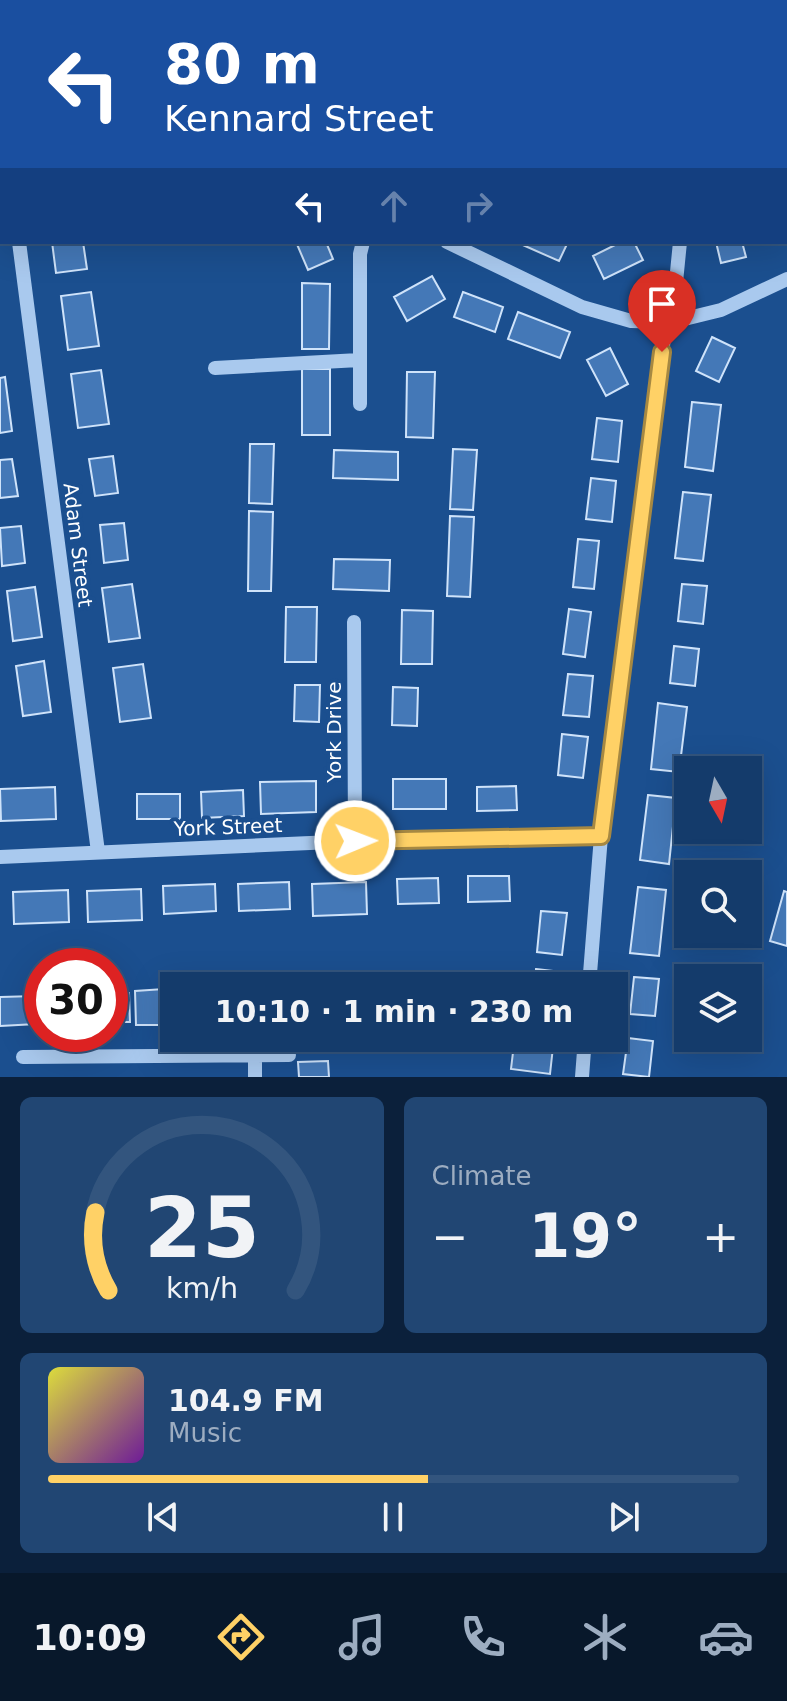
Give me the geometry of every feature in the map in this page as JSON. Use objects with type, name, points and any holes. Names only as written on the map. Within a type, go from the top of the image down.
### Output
[{"type":"street","name":"Adam Street","points":[[19,244],[98,852]]},
{"type":"street","points":[[360,404],[362,244]]},
{"type":"street","points":[[451,244],[582,307],[631,321],[669,322],[721,310],[787,279]]},
{"type":"street","points":[[590,972],[601,836],[680,244]]},
{"type":"street","points":[[215,368],[359,360]]},
{"type":"street","name":"York Drive","points":[[354,622],[355,841]]},
{"type":"street","name":"York Street","points":[[0,857],[355,841],[601,836]]},
{"type":"street","points":[[582,1077],[584,1052]]},
{"type":"street","points":[[255,1055],[255,1077]]},
{"type":"street","points":[[23,1057],[289,1055]]},
{"type":"building","points":[[52,244],[83,244],[87,269],[56,273]]},
{"type":"building","points":[[297,244],[327,244],[333,259],[308,270]]},
{"type":"building","points":[[521,244],[567,244],[559,261]]},
{"type":"building","points":[[617,244],[635,244],[643,260],[604,279],[593,256]]},
{"type":"building","points":[[716,244],[743,244],[746,257],[721,263]]},
{"type":"building","points":[[432,276],[445,299],[407,321],[394,297]]},
{"type":"building","points":[[302,283],[330,284],[329,349],[302,349]]},
{"type":"building","points":[[91,292],[99,346],[68,350],[61,296]]},
{"type":"building","points":[[463,292],[503,307],[495,332],[454,317]]},
{"type":"building","points":[[518,312],[570,332],[560,358],[508,339]]},
{"type":"building","points":[[712,337],[735,348],[719,382],[696,371]]},
{"type":"building","points":[[610,348],[628,384],[606,396],[587,360]]},
{"type":"building","points":[[302,369],[330,369],[330,435],[302,435]]},
{"type":"building","points":[[101,370],[109,424],[78,428],[71,374]]},
{"type":"building","points":[[407,372],[435,372],[433,438],[406,437]]},
{"type":"building","points":[[5,377],[12,431],[0,433],[0,378]]},
{"type":"building","points":[[692,402],[721,405],[713,471],[685,467]]},
{"type":"building","points":[[597,418],[622,421],[618,462],[592,459]]},
{"type":"building","points":[[250,444],[274,444],[272,504],[249,503]]},
{"type":"building","points":[[453,449],[477,450],[473,510],[450,509]]},
{"type":"building","points":[[334,450],[398,452],[398,480],[333,478]]},
{"type":"building","points":[[113,456],[118,493],[95,496],[89,459]]},
{"type":"building","points":[[12,459],[18,496],[0,498],[0,460]]},
{"type":"building","points":[[591,478],[616,481],[612,522],[586,519]]},
{"type":"building","points":[[683,492],[711,495],[703,561],[675,558]]},
{"type":"building","points":[[249,511],[273,512],[271,591],[248,591]]},
{"type":"building","points":[[450,516],[474,517],[470,597],[447,596]]},
{"type":"building","points":[[124,523],[128,560],[104,563],[100,525]]},
{"type":"building","points":[[21,526],[25,563],[2,566],[0,528]]},
{"type":"building","points":[[578,539],[599,541],[594,589],[573,587]]},
{"type":"building","points":[[334,559],[390,560],[389,591],[333,589]]},
{"type":"building","points":[[132,584],[140,638],[109,642],[102,588]]},
{"type":"building","points":[[682,584],[707,586],[703,624],[678,621]]},
{"type":"building","points":[[35,587],[42,637],[13,641],[7,591]]},
{"type":"building","points":[[286,607],[317,607],[316,662],[285,662]]},
{"type":"building","points":[[569,609],[591,612],[585,657],[563,654]]},
{"type":"building","points":[[402,610],[433,611],[432,664],[401,664]]},
{"type":"building","points":[[674,646],[699,649],[695,686],[670,683]]},
{"type":"building","points":[[44,661],[51,712],[23,716],[16,666]]},
{"type":"building","points":[[143,664],[151,718],[120,722],[113,668]]},
{"type":"building","points":[[568,674],[593,676],[589,717],[563,715]]},
{"type":"building","points":[[295,685],[320,685],[319,722],[294,721]]},
{"type":"building","points":[[393,687],[418,688],[417,726],[392,725]]},
{"type":"building","points":[[658,703],[687,707],[681,756],[674,756],[674,771],[651,769]]},
{"type":"building","points":[[562,734],[588,737],[583,778],[558,775]]},
{"type":"building","points":[[393,779],[446,779],[446,809],[393,809]]},
{"type":"building","points":[[316,781],[316,812],[261,814],[260,782]]},
{"type":"building","points":[[516,786],[517,810],[477,811],[477,787]]},
{"type":"building","points":[[55,787],[56,819],[1,821],[0,789]]},
{"type":"building","points":[[243,790],[244,816],[202,818],[201,792]]},
{"type":"building","points":[[137,794],[180,794],[180,819],[137,819]]},
{"type":"building","points":[[648,795],[674,798],[669,864],[640,860]]},
{"type":"building","points":[[468,876],[509,876],[510,901],[468,902]]},
{"type":"building","points":[[438,878],[439,903],[398,904],[397,879]]},
{"type":"building","points":[[289,882],[290,909],[239,911],[238,884]]},
{"type":"building","points":[[366,882],[367,914],[313,916],[312,884]]},
{"type":"building","points":[[215,884],[216,911],[164,914],[163,886]]},
{"type":"building","points":[[638,887],[666,890],[659,956],[630,953]]},
{"type":"building","points":[[141,889],[142,920],[88,922],[87,891]]},
{"type":"building","points":[[68,890],[69,922],[14,924],[13,892]]},
{"type":"building","points":[[784,891],[787,892],[787,946],[770,941]]},
{"type":"building","points":[[541,911],[567,913],[562,955],[537,952]]},
{"type":"building","points":[[634,977],[659,979],[655,1016],[630,1014]]},
{"type":"building","points":[[160,989],[160,1025],[136,1025],[135,991]]},
{"type":"building","points":[[128,993],[129,993],[128,1022]]},
{"type":"building","points":[[24,996],[24,1025],[0,1026],[0,997]]},
{"type":"building","points":[[628,1038],[653,1041],[649,1077],[623,1074]]},
{"type":"building","points":[[513,1052],[552,1052],[550,1074],[511,1069]]},
{"type":"building","points":[[328,1061],[329,1077],[299,1077],[298,1062]]},
{"type":"route","points":[[355,841],[601,836],[662,352]]}]
